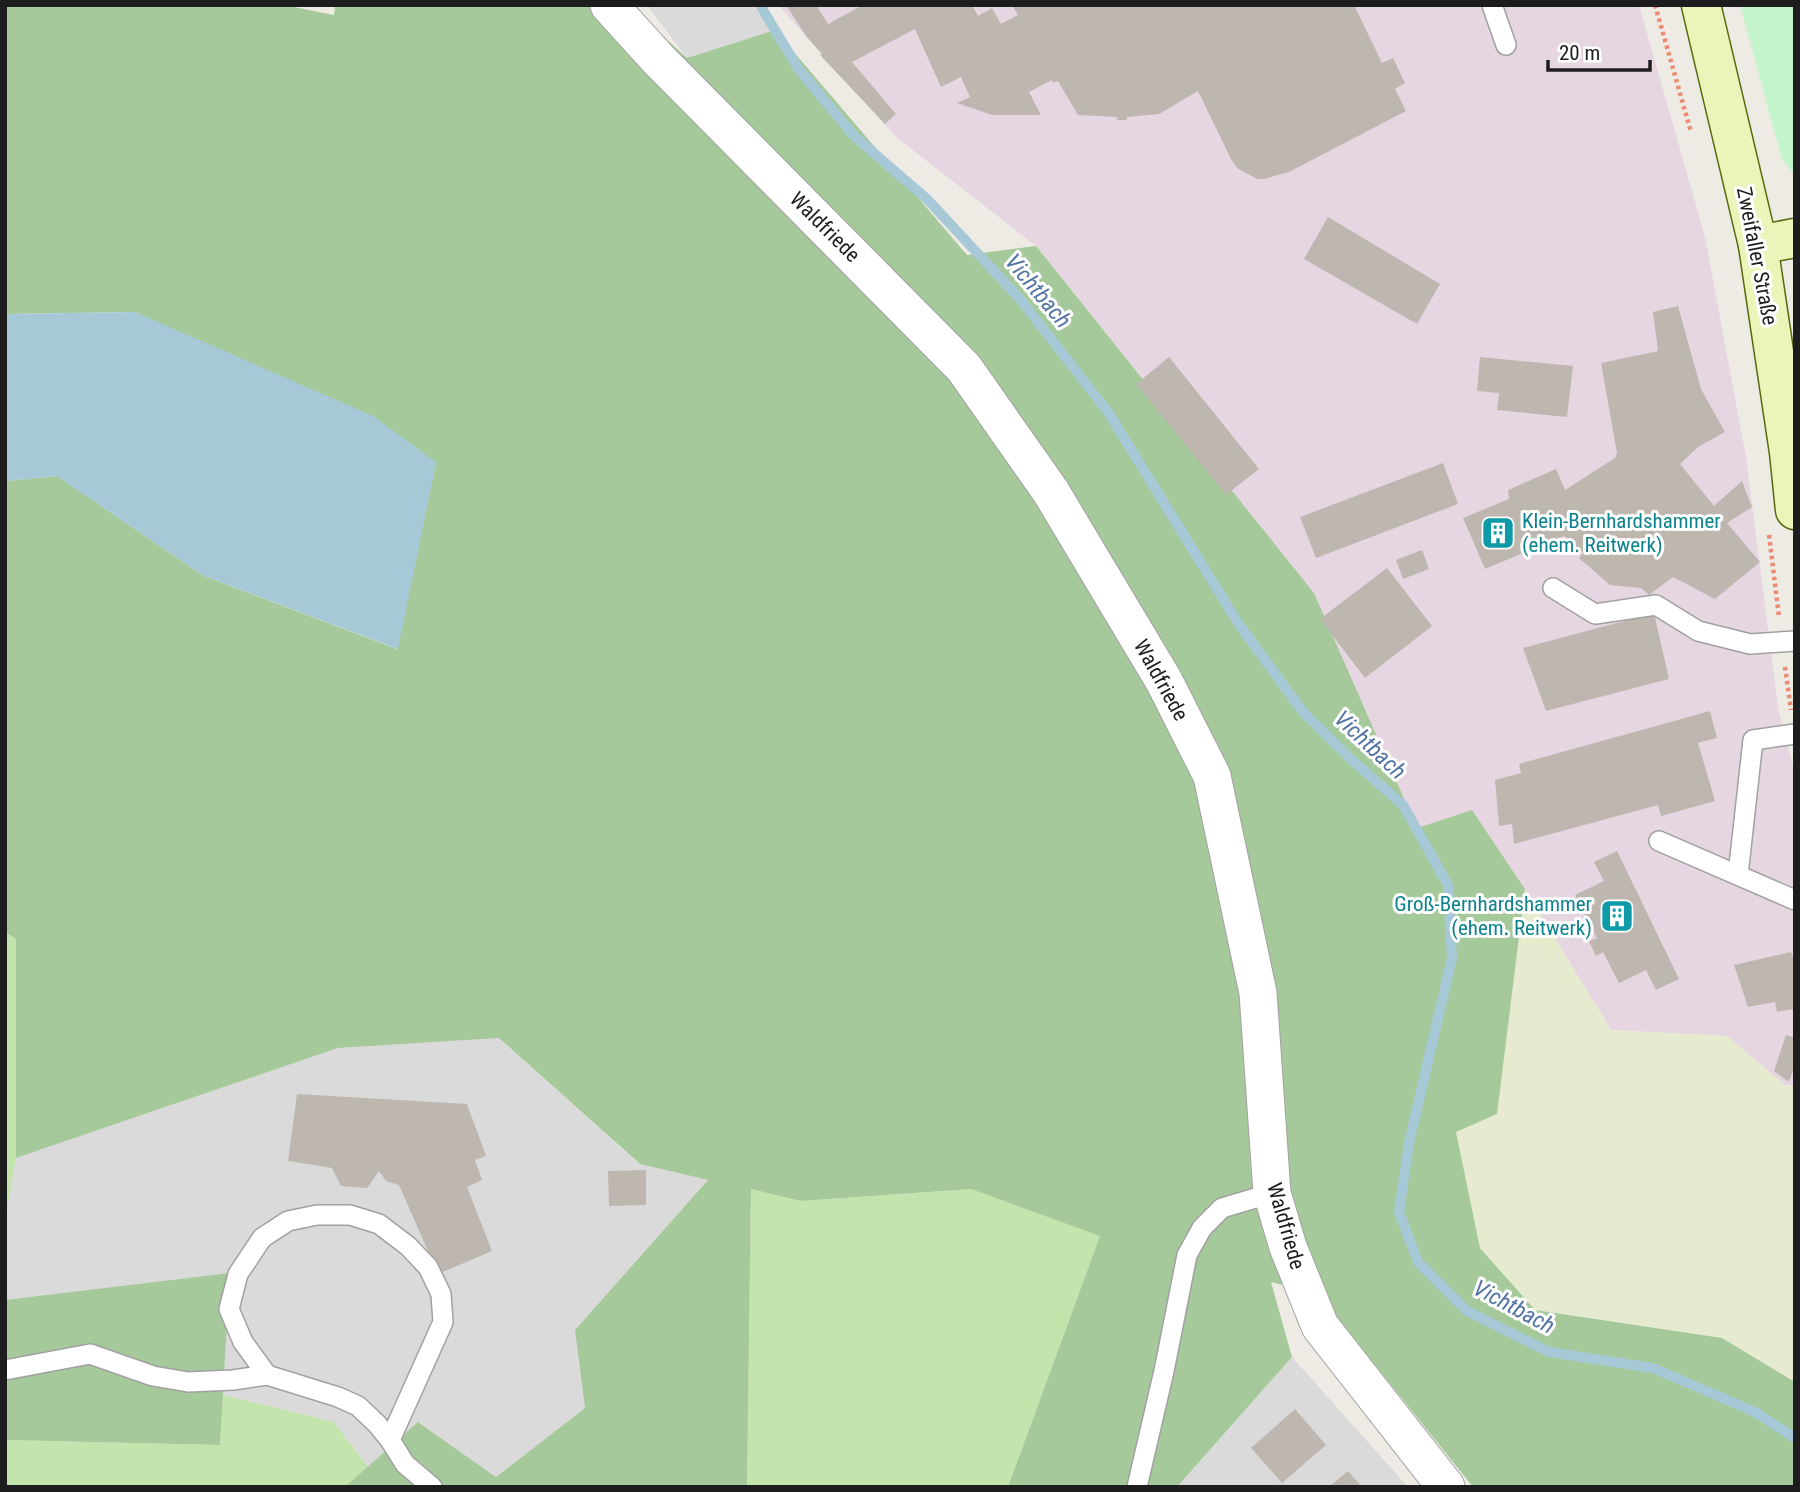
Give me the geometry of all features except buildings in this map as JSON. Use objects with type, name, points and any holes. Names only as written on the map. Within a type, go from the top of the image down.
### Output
[{"type":"main road","name":"Zweifaller Straße","points":[[1701,5],[1777,242],[1788,452],[1782,522]]},
{"type":"street","name":"Waldfriede","points":[[609,5],[658,59],[964,368],[1051,492],[1164,681],[1212,776],[1258,993],[1272,1193],[1288,1247],[1321,1325],[1446,1487]]},
{"type":"lane","points":[[1492,5],[1506,45]]},
{"type":"lane","points":[[1553,588],[1595,614],[1656,605],[1698,631],[1750,645],[1788,642]]},
{"type":"lane","points":[[1738,875],[1753,740],[1795,734]]},
{"type":"lane","points":[[1659,841],[1795,900]]},
{"type":"lane","points":[[1137,1487],[1187,1255],[1202,1228],[1222,1208],[1272,1193]]},
{"type":"lane","points":[[267,1375],[243,1342],[229,1309],[238,1274],[262,1238],[288,1221],[317,1216],[350,1215],[379,1224],[408,1246],[428,1267],[441,1294],[443,1322],[390,1440]]},
{"type":"lane","points":[[5,1370],[90,1354],[153,1376],[188,1382],[267,1375],[358,1406],[377,1423],[405,1464],[432,1487]]},
{"type":"path","points":[[1655,5],[1693,140]]},
{"type":"path","points":[[1782,522],[1789,698]]},
{"type":"shaded area","points":[[647,5],[752,5],[775,30],[687,58]]},
{"type":"shaded area","points":[[778,5],[1639,5],[1705,237],[1746,457],[1778,707],[1795,775],[1795,1086],[1785,1085],[1727,1036],[1611,1030],[1525,889],[1472,810],[1417,828],[1314,593],[1036,246],[896,137]]},
{"type":"shaded area","points":[[499,1038],[639,1164],[708,1180],[575,1330],[585,1408],[496,1477],[419,1422],[368,1467],[334,1422],[223,1395],[230,1274],[5,1300],[5,1222],[16,1158],[338,1048]]},
{"type":"shaded area","points":[[1292,1357],[1408,1487],[1177,1487]]},
{"type":"green space","points":[[5,5],[284,5],[334,15],[335,5],[629,5],[687,58],[775,30],[967,255],[1036,246],[1314,593],[1417,828],[1472,810],[1525,889],[1497,1114],[1456,1132],[1480,1248],[1535,1310],[1722,1338],[1795,1382],[1795,1487],[1473,1487],[1319,1295],[1271,1282],[1292,1357],[1177,1487],[1008,1487],[1100,1236],[971,1189],[801,1201],[751,1189],[747,1487],[345,1487],[418,1422],[496,1477],[585,1408],[575,1330],[708,1180],[640,1164],[499,1038],[338,1048],[16,1158],[16,939],[5,932],[5,481],[57,476],[204,576],[397,649],[436,462],[135,312],[5,314]]},
{"type":"green space","points":[[1740,5],[1795,5],[1795,175],[1782,159]]},
{"type":"green space","points":[[1525,889],[1611,1030],[1727,1036],[1785,1085],[1795,1086],[1795,1382],[1722,1338],[1535,1310],[1480,1248],[1456,1132],[1497,1113]]},
{"type":"green space","points":[[5,932],[16,939],[16,1158],[5,1222]]},
{"type":"green space","points":[[751,1189],[801,1201],[971,1189],[1100,1236],[1008,1487],[747,1487]]},
{"type":"green space","points":[[230,1273],[220,1445],[5,1440],[5,1300]]},
{"type":"green space","points":[[223,1395],[334,1422],[368,1467],[345,1487],[5,1487],[5,1440],[220,1445]]},
{"type":"water","points":[[135,312],[373,416],[436,462],[398,649],[204,576],[57,476],[5,481],[5,314]]},
{"type":"waterway","name":"Vichtbach","points":[[760,5],[798,68],[853,135],[927,199],[1020,299],[1108,412],[1238,623],[1303,712],[1403,805],[1448,885],[1452,958],[1409,1143],[1399,1212],[1418,1262],[1467,1311],[1549,1352],[1653,1368],[1755,1412],[1795,1438]]},
{"type":"place","name":"Klein-Bernhardshammer (ehem. Reitwerk)","points":[[1498,533]]},
{"type":"place","name":"Groß-Bernhardshammer (ehem. Reitwerk)","points":[[1617,916]]}]
